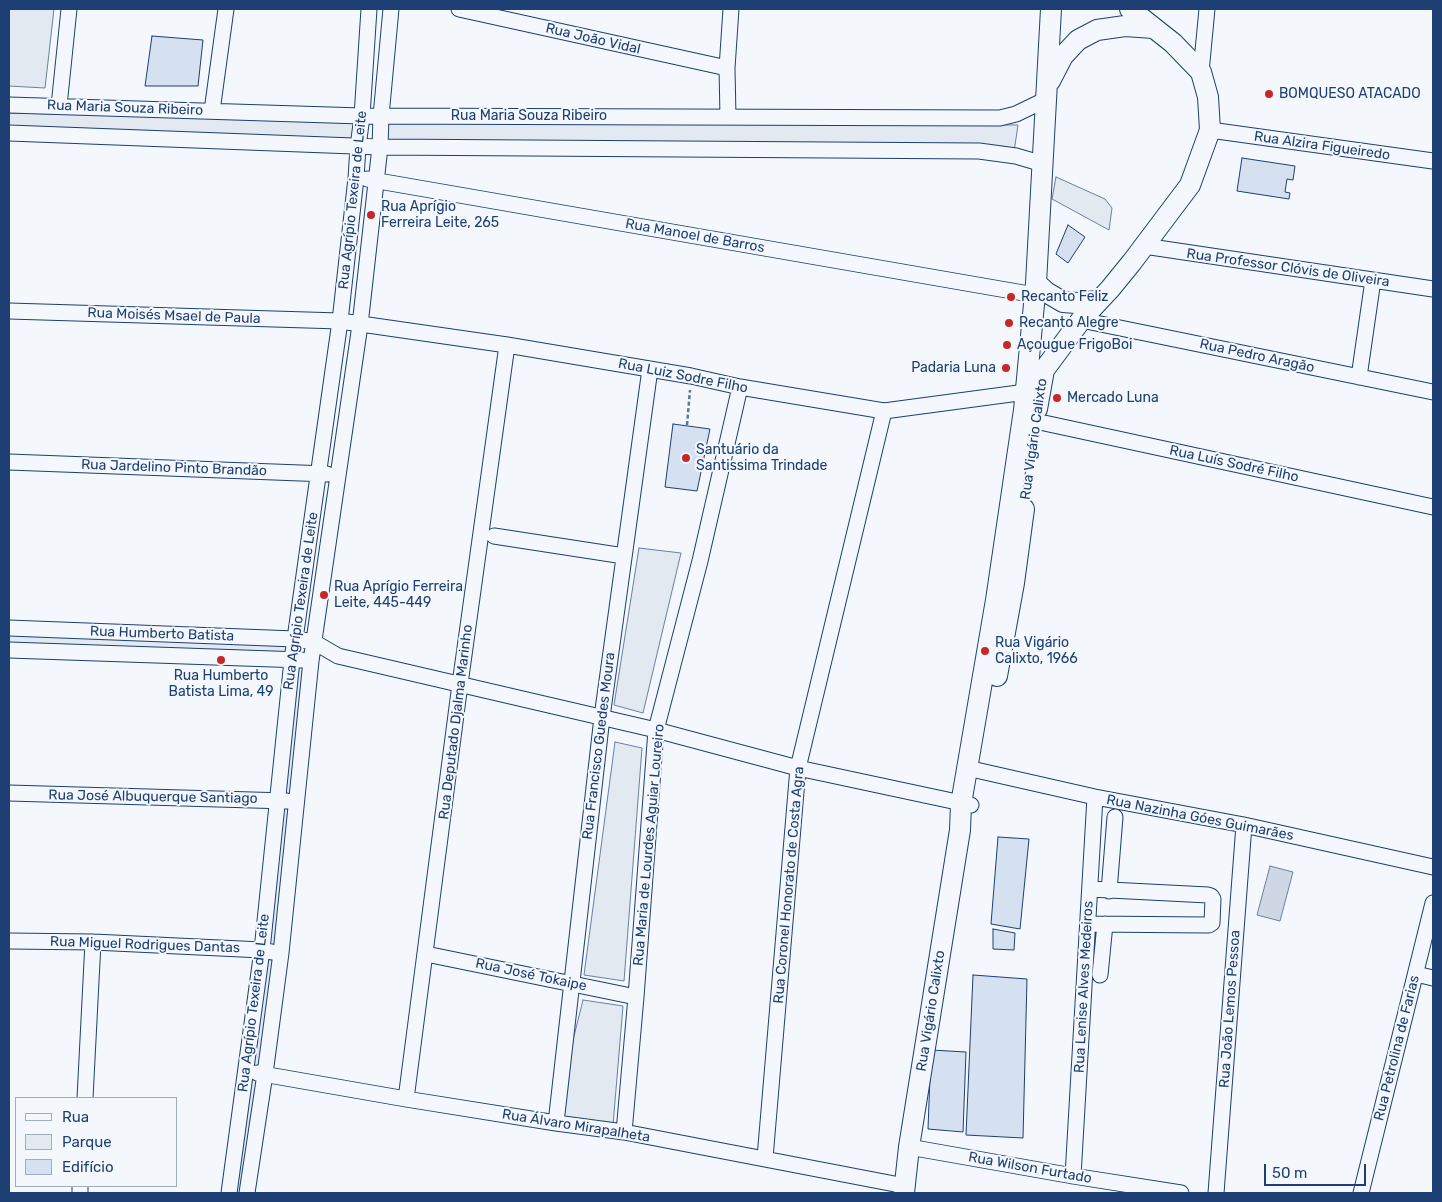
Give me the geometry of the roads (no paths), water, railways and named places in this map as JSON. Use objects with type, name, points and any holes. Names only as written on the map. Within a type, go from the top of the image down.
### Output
[{"type":"main road","name":"Rua Vigário Calixto","points":[[974,770],[1026,392],[1035,289],[1051,9]]},
{"type":"main road","name":"Rua Vigário Calixto","points":[[904,1190],[909,1147],[960,830],[1014,583],[1035,422],[1044,370],[1081,320],[1110,289],[1190,185],[1210,130],[1208,97],[1201,72],[1173,43],[1130,9]]},
{"type":"main road","points":[[1047,92],[1063,56],[1078,40],[1097,30],[1125,26],[1153,28]]},
{"type":"main road","points":[[1035,289],[1046,292],[1063,302],[1098,301]]},
{"type":"street","points":[[58,106],[69,9]]},
{"type":"street","points":[[212,111],[226,9]]},
{"type":"street","name":"Rua Agrípio Texeira de Leite","points":[[229,1193],[262,950],[292,660],[340,322],[362,116],[369,9]]},
{"type":"street","name":"Rua Agrípio Texeira de Leite","points":[[247,1193],[281,953],[311,661],[360,325],[377,181],[390,9]]},
{"type":"street","name":"Rua João Vidal","points":[[459,9],[727,68]]},
{"type":"street","points":[[728,117],[727,68],[732,9]]},
{"type":"street","points":[[1201,72],[1207,9]]},
{"type":"street","name":"Rua Maria Souza Ribeiro","points":[[9,105],[362,116],[1000,118],[1016,114],[1047,92]]},
{"type":"street","name":"Rua Alzira Figueiredo","points":[[1210,130],[1433,161]]},
{"type":"street","points":[[9,133],[358,147],[979,151],[1016,156],[1043,164]]},
{"type":"street","name":"Rua Manoel de Barros","points":[[356,178],[1035,289]]},
{"type":"street","name":"Rua Professor Clóvis de Oliveira","points":[[1144,246],[1433,289]]},
{"type":"street","points":[[1359,377],[1373,280]]},
{"type":"street","name":"Rua Moisés Msael de Paula","points":[[9,311],[340,322]]},
{"type":"street","name":"Rua Pedro Aragão","points":[[1081,320],[1433,392]]},
{"type":"street","name":"Rua Luiz Sodre Filho","points":[[340,322],[507,345],[884,411],[1026,392]]},
{"type":"street","name":"Rua Deputado Djalma Marinho","points":[[406,1100],[460,684],[507,345]]},
{"type":"street","name":"Rua Francisco Guedes Moura","points":[[556,1123],[602,717],[650,369]]},
{"type":"street","name":"Rua Maria de Lourdes Aguiar Loureiro","points":[[624,1132],[656,730],[700,561],[740,387]]},
{"type":"street","name":"Rua Coronel Honorato de Costa Agra","points":[[765,1158],[798,768],[884,411]]},
{"type":"street","name":"Rua Luís Sodré Filho","points":[[1035,422],[1433,507]]},
{"type":"street","name":"Rua Jardelino Pinto Brandão","points":[[9,462],[339,475]]},
{"type":"street","points":[[494,536],[624,556]]},
{"type":"street","name":"Rua Humberto Batista","points":[[9,628],[296,639],[314,642]]},
{"type":"street","points":[[314,642],[338,656],[656,730],[798,768],[966,804]]},
{"type":"street","name":"Rua Humberto Batista","points":[[9,650],[311,661],[338,656]]},
{"type":"street","name":"Rua Nazinha Góes Guimarães","points":[[974,770],[1095,798],[1244,825],[1433,867]]},
{"type":"street","name":"Rua José Albuquerque Santiago","points":[[9,794],[296,801]]},
{"type":"street","name":"Rua Lenise Alves Medeiros","points":[[1073,1176],[1095,798]]},
{"type":"street","points":[[1109,891],[1115,817]]},
{"type":"street","name":"Rua João Lemos Pessoa","points":[[1216,1193],[1244,825]]},
{"type":"street","points":[[1088,924],[1209,925],[1212,923],[1212,896],[1090,889]]},
{"type":"street","name":"Rua Petrolina de Farias","points":[[1360,1193],[1433,903]]},
{"type":"street","points":[[1100,975],[1106,924]]},
{"type":"street","name":"Rua Miguel Rodrigues Dantas","points":[[9,941],[93,942],[262,950],[281,953]]},
{"type":"street","points":[[85,1097],[93,942]]},
{"type":"street","name":"Rua José Tokaipe","points":[[426,954],[636,997]]},
{"type":"street","points":[[1416,974],[1433,978]]},
{"type":"street","name":"Rua Álvaro Mirapalheta","points":[[245,1072],[406,1100],[624,1132],[765,1158],[904,1190]]},
{"type":"street","name":"Rua Wilson Furtado","points":[[909,1147],[1181,1193]]},
{"type":"place","name":"BOMQUESO ATACADO","points":[[1269,94]]},
{"type":"place","name":"Rua Aprígio Ferreira Leite, 265","points":[[371,215]]},
{"type":"place","name":"Recanto Feliz","points":[[1011,297]]},
{"type":"place","name":"Recanto Alegre","points":[[1009,323]]},
{"type":"place","name":"Açougue FrigoBoi","points":[[1007,345]]},
{"type":"place","name":"Padaria Luna","points":[[1006,368]]},
{"type":"place","name":"Mercado Luna","points":[[1057,398]]},
{"type":"place","name":"Santuário da Santissima Trindade","points":[[686,458]]},
{"type":"place","name":"Rua Aprígio Ferreira Leite, 445-449","points":[[324,595]]},
{"type":"place","name":"Rua Vigário Calixto, 1966","points":[[985,651]]},
{"type":"place","name":"Rua Humberto Batista Lima, 49","points":[[221,660]]}]
